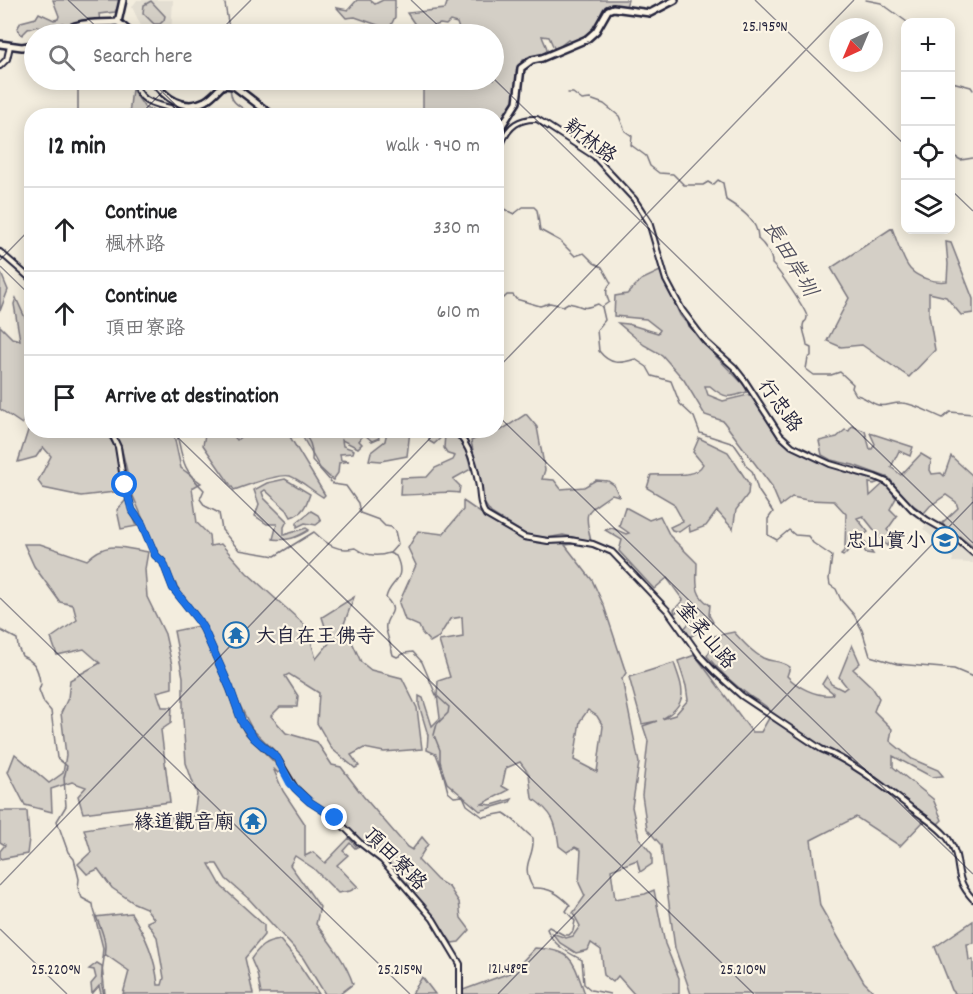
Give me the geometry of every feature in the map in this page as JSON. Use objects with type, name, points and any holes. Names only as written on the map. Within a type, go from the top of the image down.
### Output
[{"type":"main road","points":[[118,22],[123,0]]},
{"type":"main road","points":[[504,122],[517,102],[519,72],[525,63],[587,39],[596,31],[608,10],[613,8],[650,13],[675,0]]},
{"type":"main road","points":[[82,24],[88,22],[118,22],[120,24]]},
{"type":"main road","points":[[0,44],[24,47]]},
{"type":"main road","points":[[161,90],[177,102],[193,106],[204,102],[217,90]]},
{"type":"main road","points":[[238,90],[262,108]]},
{"type":"street","points":[[0,66],[8,59],[10,46]]},
{"type":"street","points":[[136,90],[152,104],[170,108]]},
{"type":"street","name":"新林路","points":[[504,136],[512,125],[528,119],[537,119],[594,156],[634,199],[649,222],[662,267]]},
{"type":"street","points":[[0,252],[24,273]]},
{"type":"street","name":"行忠路","points":[[662,267],[672,290],[694,328],[734,367],[756,396],[780,435],[792,446],[831,464],[887,482],[912,509],[950,533],[973,554]]},
{"type":"street","name":"頂田寮路","points":[[114,438],[118,447],[132,510],[142,524],[155,555],[163,562],[173,588],[204,630],[246,729],[277,758],[290,783],[310,802],[335,818],[360,843],[382,860],[433,919],[460,964],[460,994]]},
{"type":"street","name":"奎柔山路","points":[[461,438],[469,448],[477,476],[482,509],[486,514],[524,537],[548,541],[570,540],[593,544],[612,552],[668,611],[700,656],[742,696],[821,749],[834,754],[878,783],[945,834],[955,851],[961,884],[973,899]]},
{"type":"shaded area","points":[[53,0],[121,0],[115,12],[99,14],[100,21],[82,20],[74,24],[24,24],[24,33],[22,35],[19,32],[18,27],[21,22],[36,18],[39,13],[54,20],[59,16]]},
{"type":"shaded area","points":[[137,0],[173,0],[172,24],[140,24],[132,7]]},
{"type":"shaded area","points":[[357,0],[370,0],[375,4],[383,0],[395,0],[395,17],[392,24],[375,24],[355,17],[346,18],[337,8],[348,10]]},
{"type":"shaded area","points":[[448,0],[628,0],[625,10],[612,4],[603,9],[591,35],[585,35],[576,44],[568,40],[554,48],[549,37],[542,36],[547,48],[545,56],[528,57],[523,60],[517,93],[518,107],[504,123],[504,108],[423,108],[423,90],[504,90],[504,24],[457,24],[450,21],[447,24],[415,24],[407,13],[445,9]]},
{"type":"shaded area","points":[[151,1],[165,16],[160,24],[154,24],[143,13],[144,5]]},
{"type":"shaded area","points":[[132,90],[133,90],[145,108],[130,108]]},
{"type":"shaded area","points":[[892,228],[910,269],[917,275],[932,280],[947,281],[946,242],[951,243],[973,299],[973,313],[961,315],[946,297],[929,293],[929,315],[935,350],[909,377],[862,345],[841,347],[827,341],[849,298],[831,268]]},
{"type":"shaded area","points":[[0,271],[8,290],[0,311]]},
{"type":"shaded area","points":[[660,271],[680,315],[700,340],[746,387],[747,392],[727,396],[710,386],[705,386],[708,395],[723,401],[752,394],[777,436],[784,443],[843,471],[879,482],[869,483],[870,496],[883,484],[887,485],[896,498],[890,509],[897,516],[887,530],[894,537],[887,546],[863,516],[857,518],[868,532],[861,537],[873,554],[866,553],[857,537],[854,545],[843,556],[841,554],[849,546],[845,546],[846,514],[834,501],[792,497],[780,506],[771,485],[723,421],[705,415],[684,380],[662,355],[644,345],[618,323],[658,333],[660,330],[646,319],[614,316],[615,296],[627,294],[641,280]]},
{"type":"shaded area","points":[[16,298],[24,316],[24,420],[22,424],[0,409],[0,326],[12,338],[20,340],[14,304]]},
{"type":"shaded area","points":[[526,414],[537,427],[545,470],[542,479],[554,480],[561,489],[584,487],[596,480],[608,481],[614,485],[619,496],[612,494],[589,512],[587,522],[591,541],[563,535],[547,538],[525,534],[491,513],[484,503],[471,441],[477,438],[504,438],[504,428]]},
{"type":"shaded area","points":[[852,426],[865,431],[870,449],[875,444],[870,433],[913,447],[910,456],[899,451],[891,467],[901,475],[921,454],[931,460],[932,474],[941,473],[944,476],[951,456],[973,476],[973,547],[942,523],[958,508],[956,502],[946,495],[924,513],[905,499],[889,478],[831,460],[822,455],[819,441],[837,437],[845,430],[849,431]]},
{"type":"shaded area","points":[[26,438],[109,438],[115,446],[123,491],[81,496],[43,488],[38,481],[51,456],[43,447],[36,457],[18,462]]},
{"type":"shaded area","points":[[116,438],[175,438],[181,468],[201,483],[192,488],[197,523],[209,535],[210,546],[221,544],[247,573],[306,626],[304,627],[309,634],[316,659],[330,642],[322,617],[354,597],[344,624],[361,662],[371,670],[402,678],[417,708],[422,749],[384,752],[364,748],[351,755],[359,766],[355,768],[332,749],[317,723],[319,693],[289,674],[285,676],[298,696],[297,707],[280,707],[271,716],[286,733],[317,742],[332,765],[341,767],[407,847],[412,850],[422,837],[428,844],[418,860],[437,880],[449,887],[459,902],[461,918],[470,930],[459,942],[452,943],[407,883],[336,816],[312,800],[297,785],[279,755],[252,729],[208,643],[244,732],[282,770],[278,773],[273,768],[283,791],[305,824],[305,856],[313,852],[325,863],[349,838],[357,847],[355,848],[350,843],[343,851],[348,855],[337,865],[358,887],[350,891],[338,893],[313,868],[295,856],[290,865],[320,907],[316,924],[342,960],[353,984],[340,994],[325,994],[303,958],[249,899],[226,879],[217,864],[209,864],[222,887],[264,925],[264,935],[245,958],[253,994],[123,994],[129,971],[106,955],[102,958],[103,948],[95,917],[131,913],[149,947],[158,985],[162,985],[164,978],[157,937],[147,922],[154,919],[146,908],[112,888],[98,869],[87,874],[78,864],[91,852],[84,829],[172,816],[177,827],[194,815],[197,794],[186,763],[183,677],[174,631],[198,626],[201,629],[155,547],[133,496],[121,446]]},
{"type":"shaded area","points":[[204,438],[235,438],[237,440],[239,438],[291,438],[325,495],[323,497],[290,476],[262,480],[234,490],[203,445]]},
{"type":"shaded area","points":[[303,438],[361,438],[359,441],[362,444],[358,448],[342,440],[343,446],[354,450],[353,453],[340,454],[341,460],[349,461],[339,463],[338,473],[333,480],[320,468]]},
{"type":"shaded area","points":[[386,438],[409,438],[407,456],[381,461],[369,460],[371,452]]},
{"type":"shaded area","points":[[429,438],[441,438],[434,444],[429,441]]},
{"type":"shaded area","points":[[445,438],[458,438],[464,444],[471,469],[453,479],[460,486],[459,493],[400,495],[401,478],[427,477],[435,468],[453,460],[455,456],[448,454],[444,448]]},
{"type":"shaded area","points":[[699,438],[728,452],[749,484],[748,494],[736,510],[733,529],[717,511],[706,526],[690,532],[689,525],[679,532],[672,530],[670,527],[683,521],[673,503],[647,488],[651,475],[680,475],[699,469],[703,464],[693,452]]},
{"type":"shaded area","points":[[285,479],[310,494],[301,511],[291,517],[287,510],[265,490],[262,492],[264,498],[287,521],[284,535],[306,528],[309,530],[292,538],[273,539],[277,524],[267,524],[255,516],[259,504],[254,490],[267,483]]},
{"type":"shaded area","points":[[126,500],[137,526],[121,529],[117,510]]},
{"type":"shaded area","points":[[463,501],[507,531],[528,540],[548,543],[573,542],[574,544],[565,545],[592,580],[604,606],[626,673],[622,679],[639,763],[632,807],[639,838],[652,854],[652,864],[640,872],[637,860],[611,870],[615,899],[645,894],[654,890],[665,944],[679,978],[679,994],[634,994],[618,976],[613,982],[604,975],[601,950],[591,943],[588,950],[576,953],[560,943],[552,933],[566,938],[573,936],[580,926],[573,913],[585,896],[579,883],[581,850],[575,847],[567,852],[559,846],[552,818],[545,808],[532,798],[529,774],[520,762],[506,768],[502,786],[509,790],[482,804],[492,805],[512,799],[510,802],[480,811],[447,783],[436,754],[427,750],[428,735],[419,705],[419,696],[423,698],[432,726],[440,718],[438,681],[450,677],[439,641],[463,637],[462,617],[450,619],[439,637],[430,642],[419,626],[405,620],[399,603],[416,565],[408,548],[418,531],[443,534],[463,510]],"holes":[[[588,710],[597,716],[603,726],[597,772],[574,760],[580,721]]]},
{"type":"shaded area","points":[[625,507],[649,520],[660,516],[670,536],[697,563],[698,592],[710,605],[709,615],[713,622],[690,637],[684,629],[689,623],[679,610],[675,613],[674,610],[683,600],[667,578],[654,589],[619,551],[622,540],[605,530],[612,528],[626,534],[629,533],[619,526]]},
{"type":"shaded area","points":[[311,511],[318,515],[321,521],[316,525],[305,523],[297,527],[297,522]]},
{"type":"shaded area","name":"忠山實小","points":[[928,523],[949,534],[973,556],[973,563],[952,562],[953,558],[938,552],[941,545],[923,529]]},
{"type":"shaded area","points":[[24,544],[40,544],[87,560],[102,550],[115,547],[148,552],[145,569],[147,597],[165,634],[172,665],[172,688],[157,692],[162,707],[172,707],[171,723],[161,730],[170,802],[83,813],[78,796],[86,787],[72,782],[51,789],[52,812],[25,805],[8,772],[15,754],[49,783],[63,773],[66,755],[61,713],[68,698],[70,680],[100,663],[84,649],[57,655],[51,638],[77,620],[73,605],[60,602],[34,566]]},
{"type":"shaded area","points":[[734,632],[759,656],[790,667],[787,676],[796,684],[813,693],[826,695],[833,693],[822,684],[827,676],[831,684],[843,690],[847,687],[839,677],[852,645],[860,663],[853,669],[872,687],[879,698],[874,711],[892,729],[890,741],[912,759],[938,770],[943,776],[932,777],[893,756],[893,767],[933,799],[942,820],[938,824],[923,822],[900,846],[856,817],[811,840],[820,906],[864,982],[876,994],[691,994],[675,948],[661,845],[647,829],[642,795],[648,741],[643,726],[657,721],[642,724],[629,677],[674,663],[682,695],[677,707],[662,719],[675,715],[688,700],[678,661],[695,655],[752,732],[761,732],[772,713],[765,705],[732,682],[707,656],[715,641],[714,636]]},
{"type":"shaded area","points":[[0,811],[27,811],[29,839],[27,854],[0,859],[0,851],[5,845],[0,842]]},
{"type":"shaded area","points":[[973,921],[973,943],[967,944],[969,960],[973,960],[973,994],[956,994],[952,990],[935,947]]},
{"type":"shaded area","points":[[280,940],[319,994],[261,994],[257,973],[251,959],[263,946]]},
{"type":"shaded area","points":[[535,948],[558,951],[570,959],[578,973],[585,994],[463,994],[463,990],[512,972]]},
{"type":"shaded area","points":[[97,963],[102,966],[105,994],[101,994],[99,986],[92,994],[91,984],[96,978],[94,970],[89,969]]},
{"type":"shaded area","points":[[422,977],[435,994],[412,994]]},
{"type":"waterway","points":[[866,0],[881,3],[902,18]]},
{"type":"waterway","points":[[225,4],[228,24]]},
{"type":"waterway","points":[[955,83],[971,87],[973,90]]},
{"type":"waterway","points":[[78,90],[78,108]]},
{"type":"waterway","points":[[230,90],[232,99],[242,108]]},
{"type":"waterway","name":"長田岸圳","points":[[568,93],[573,93],[582,100],[590,99],[604,104],[619,116],[625,131],[632,136],[631,145],[646,156],[650,166],[659,173],[673,174],[684,185],[703,185],[708,182],[713,185],[718,180],[723,183],[726,200],[752,221],[758,239],[770,254],[772,264],[806,313],[803,328],[807,346],[811,348],[811,356],[808,358],[806,369],[814,375],[831,375],[840,372],[853,384],[852,388],[856,395],[878,405],[907,404],[943,418],[950,412],[973,414]]},
{"type":"waterway","points":[[955,157],[961,160],[973,158]]},
{"type":"waterway","points":[[504,209],[514,214],[523,207],[534,207],[537,210],[540,230],[560,241],[575,256],[584,253],[602,267],[611,283],[607,292],[609,302],[602,307],[605,320],[597,330],[599,351],[611,361],[625,362],[635,359],[647,367],[652,376],[671,381],[680,404],[694,417],[700,433],[734,444],[746,466],[752,471],[758,490],[773,512],[768,519],[768,535],[777,540],[789,530],[795,535],[808,536],[813,543],[832,556],[830,585],[836,589],[841,600],[854,615],[862,630],[870,656],[897,664],[954,669],[973,677]]},
{"type":"waterway","points":[[504,298],[507,295],[513,295],[516,299],[540,306],[550,303],[563,306],[568,303],[585,308],[598,304],[602,307]]},
{"type":"waterway","points":[[178,438],[187,469],[204,490],[200,499],[205,506],[219,513],[222,530],[239,550],[275,556],[314,532],[328,544],[338,548],[355,548],[372,555],[389,553],[396,556],[400,571],[386,598],[392,608],[386,630],[393,655],[397,657],[413,652],[422,662],[436,695],[449,707],[448,713],[437,724],[434,735],[440,750],[440,761],[448,792],[454,797],[463,796],[467,805],[483,817],[504,813],[533,838],[527,867],[533,888],[549,890],[562,898],[570,905],[566,911],[575,921],[573,931],[569,935],[564,935],[549,927],[547,929],[561,948],[582,960],[584,984],[591,990],[610,994]]},
{"type":"waterway","points":[[307,438],[312,451],[312,460],[333,484],[346,486],[358,503],[360,513],[379,520],[395,531],[398,544],[390,553]]},
{"type":"waterway","points":[[0,630],[17,639],[22,656],[35,666],[40,682]]},
{"type":"waterway","points":[[41,684],[39,690],[44,703],[51,711],[57,758],[67,766],[64,778],[66,806],[57,821],[68,852],[74,859],[79,879],[78,888],[82,898],[93,904],[103,935],[105,946],[102,988],[104,994]]},
{"type":"place","name":"忠山實小","points":[[945,540]]},
{"type":"place","name":"大自在王佛寺","points":[[236,635]]},
{"type":"place","name":"緣道觀音廟","points":[[253,821]]},
{"type":"route","points":[[125,485],[132,510],[142,524],[155,555],[163,562],[173,588],[204,630],[246,729],[277,758],[290,783],[310,802],[335,818]]}]
